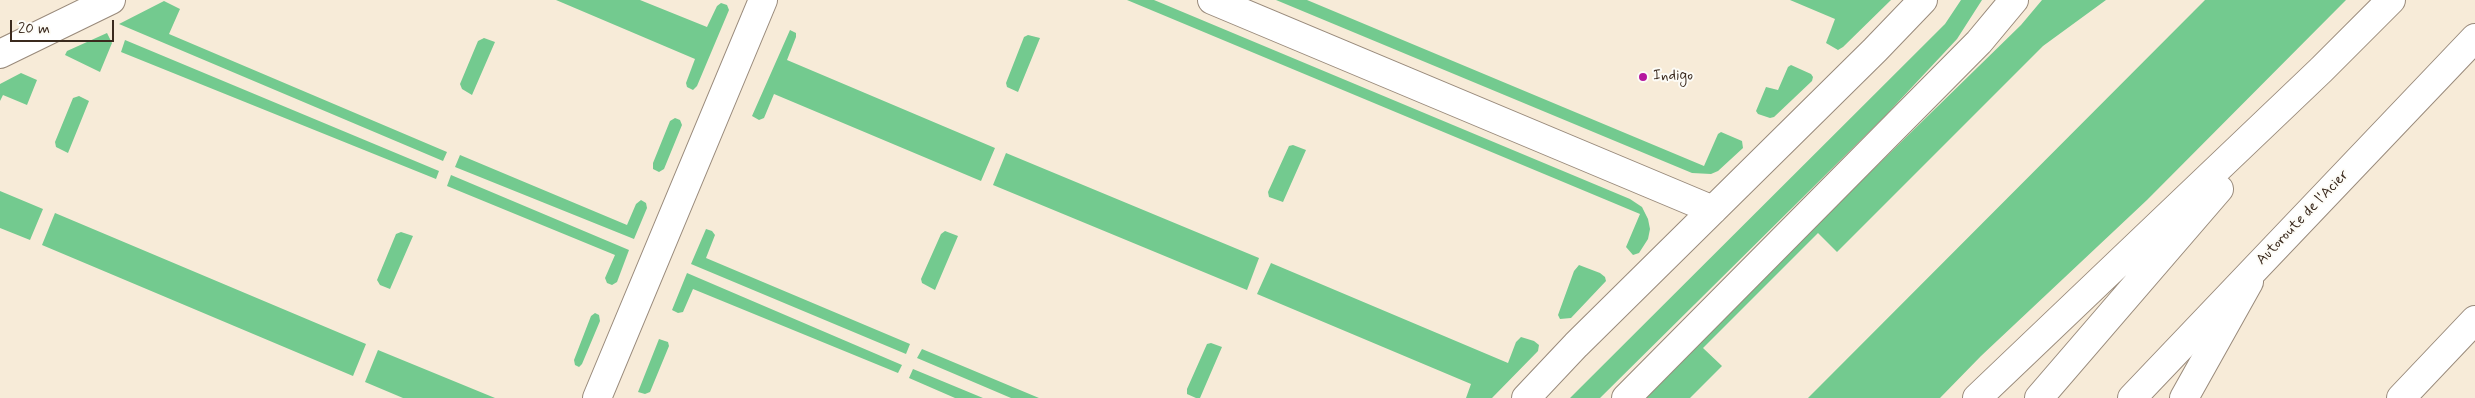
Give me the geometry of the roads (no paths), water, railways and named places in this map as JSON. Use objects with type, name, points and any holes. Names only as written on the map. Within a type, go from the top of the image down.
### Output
[{"type":"main road","points":[[0,54],[111,0]]},
{"type":"main road","points":[[597,398],[763,0]]},
{"type":"main road","points":[[1212,0],[1713,210]]},
{"type":"main road","points":[[1526,398],[1923,0]]},
{"type":"main road","points":[[1626,398],[1980,42],[2014,0]]},
{"type":"main road","points":[[1977,398],[2321,70],[2391,0]]},
{"type":"main road","name":"Autoroute de l'Acier","points":[[2132,398],[2475,38]]},
{"type":"main road","points":[[2039,398],[2321,70]]},
{"type":"main road","points":[[2184,398],[2260,263]]},
{"type":"main road","points":[[2401,398],[2475,320]]},
{"type":"place","name":"Indigo","points":[[1643,77]]}]
